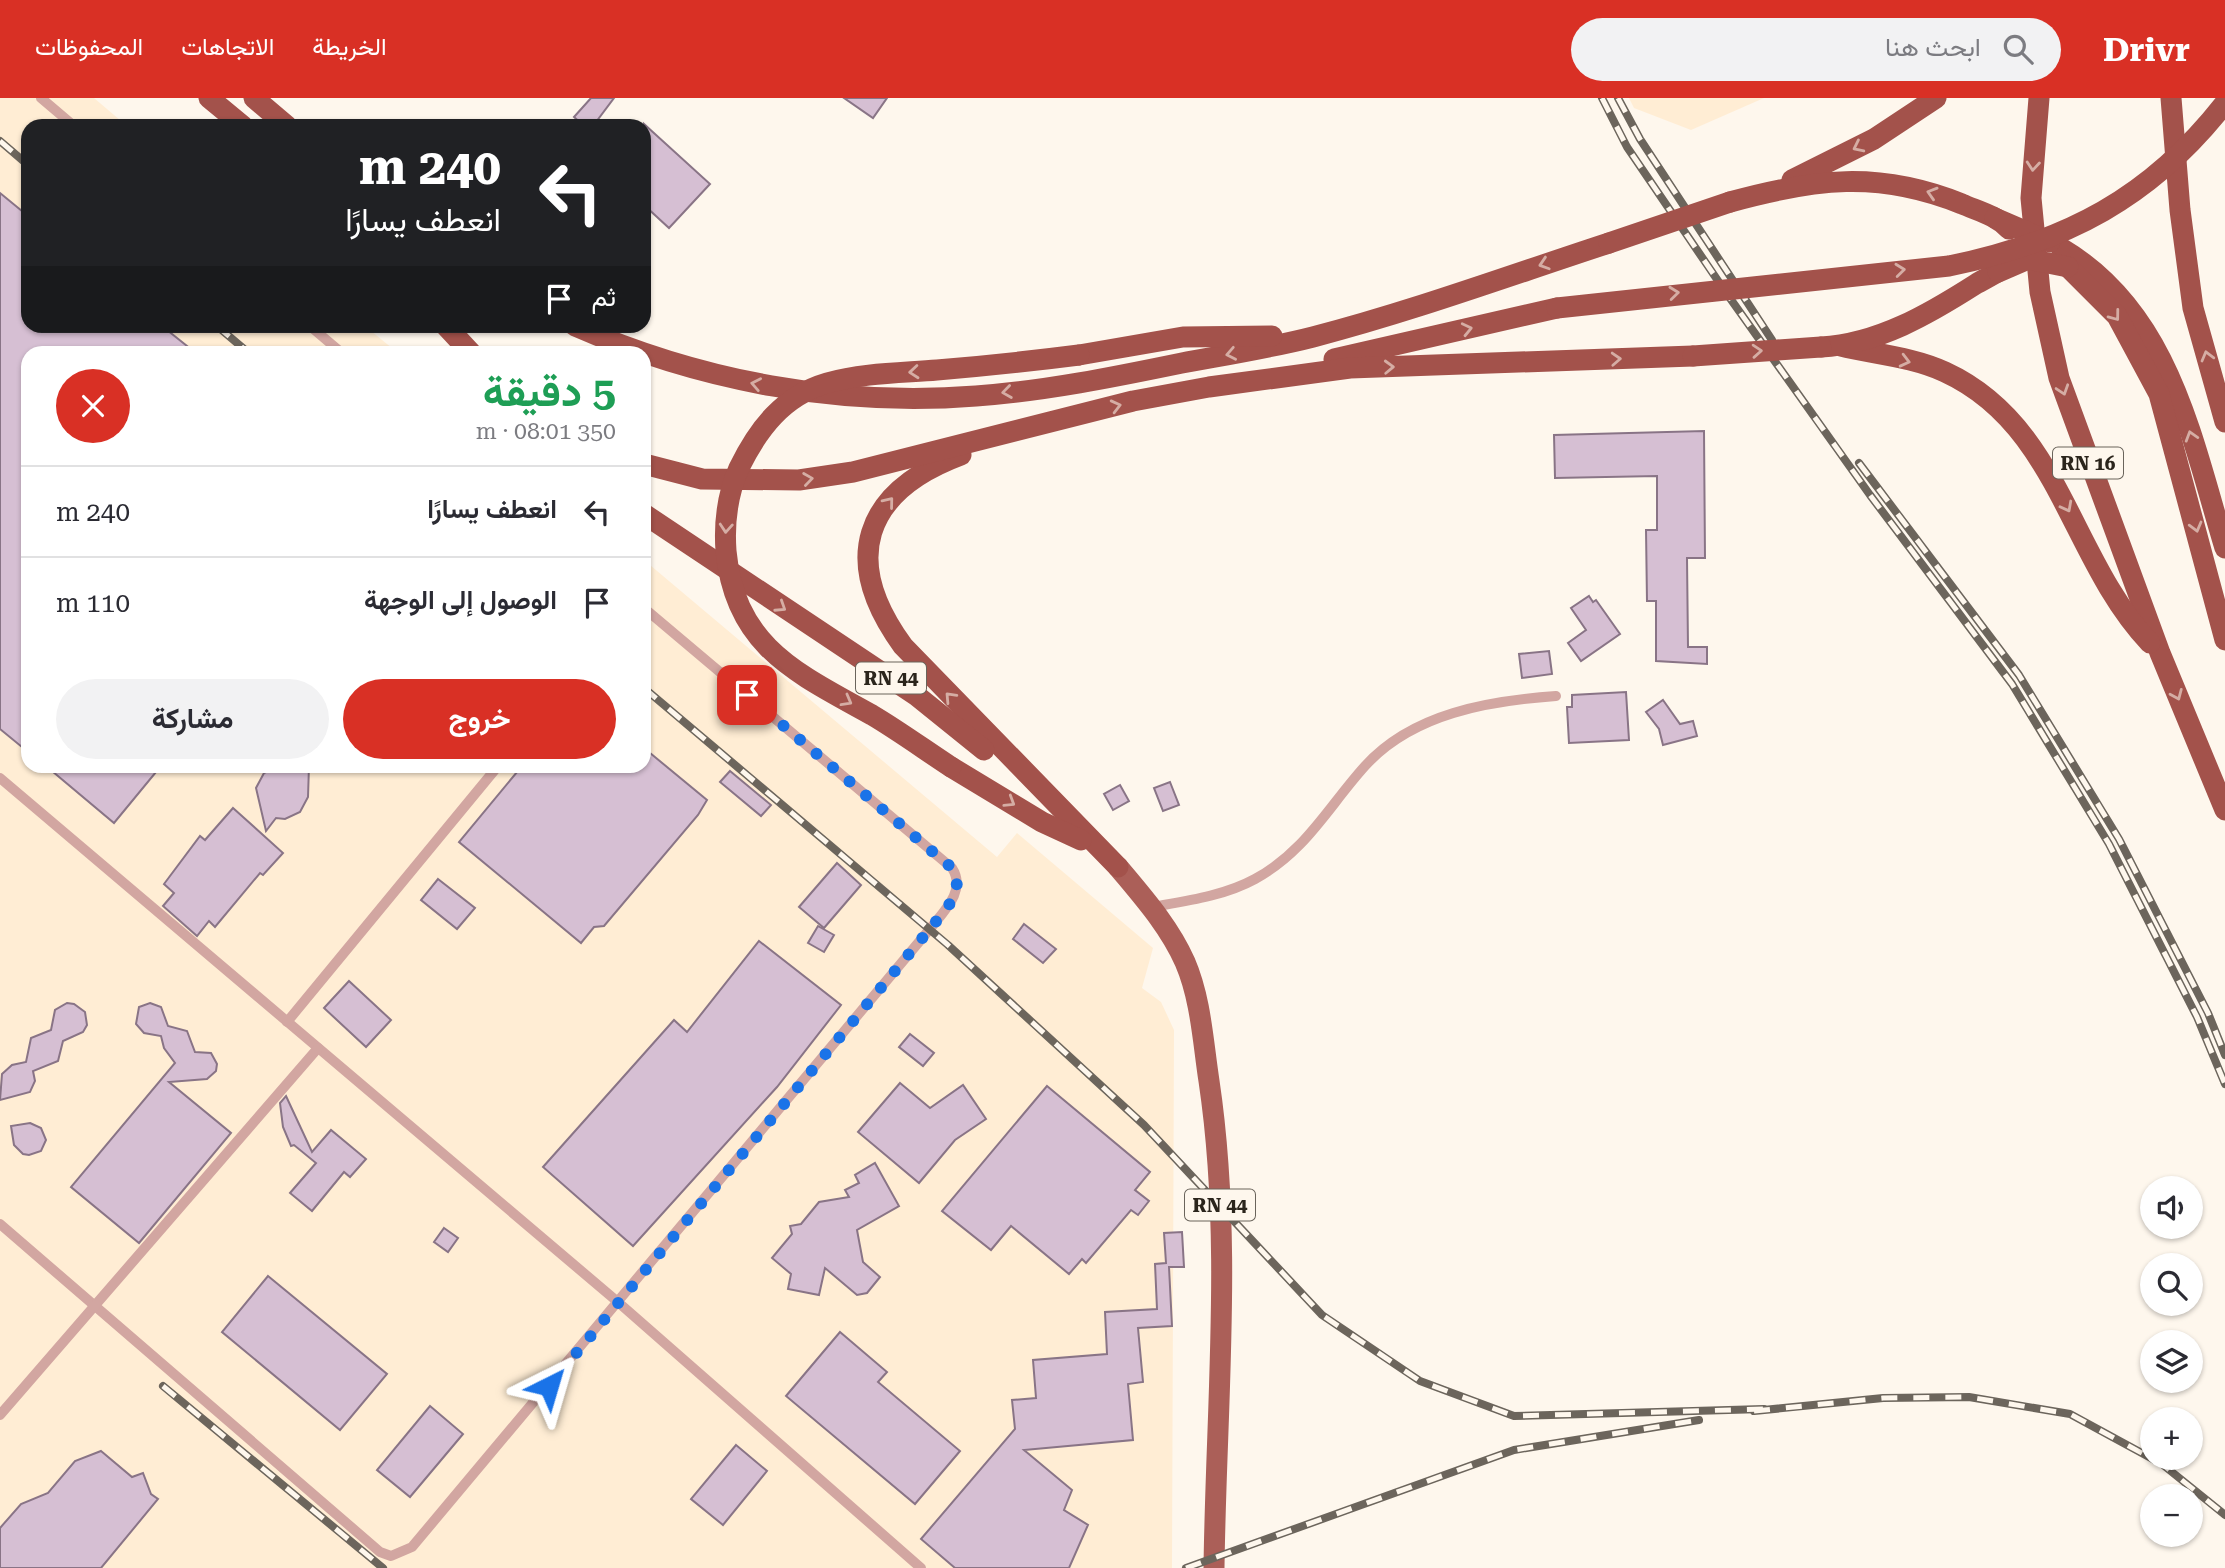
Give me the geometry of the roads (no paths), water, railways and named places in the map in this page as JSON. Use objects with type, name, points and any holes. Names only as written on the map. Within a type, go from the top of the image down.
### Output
[{"type":"highway","points":[[209,98],[234,119]]},
{"type":"highway","points":[[254,98],[278,119]]},
{"type":"highway","points":[[1770,191],[1874,139],[1936,98]]},
{"type":"highway","name":"RN 16","points":[[2039,98],[2031,198],[2040,292],[2048,336],[2077,431],[2160,653],[2225,810]]},
{"type":"highway","points":[[2171,98],[2180,210],[2193,308],[2225,422]]},
{"type":"highway","points":[[651,466],[702,479],[799,480],[864,469],[1049,422],[1557,308],[1949,266],[2002,255],[2054,237],[2138,191],[2171,164],[2225,103]]},
{"type":"highway","points":[[651,355],[723,377],[772,387],[925,399],[978,396],[1107,379],[1310,338],[1378,319],[1770,191],[1848,179],[1892,182],[1937,194],[1996,218],[2064,258],[2087,264],[2110,283],[2142,324],[2180,399],[2225,548]]},
{"type":"highway","points":[[1996,218],[2010,230],[2015,247],[2007,265],[1998,272]]},
{"type":"highway","points":[[1209,387],[1350,368],[1693,356],[1830,346],[1913,322],[1998,272],[2028,259],[2064,258],[2117,316],[2159,394],[2225,640]]},
{"type":"highway","points":[[452,333],[465,346]]},
{"type":"highway","points":[[593,333],[627,346]]},
{"type":"highway","points":[[1080,840],[1042,822],[781,662],[752,630],[729,579],[725,540],[728,506],[735,477],[757,433],[772,415],[798,396],[825,384],[859,377],[1019,363],[1182,337],[1219,334],[1310,338]]},
{"type":"highway","points":[[1830,346],[1942,370],[1977,389],[2005,411],[2040,458],[2116,600],[2136,628],[2160,653]]},
{"type":"highway","points":[[1049,422],[956,457],[915,477],[889,499],[873,526],[868,557],[872,594],[885,621],[903,646],[1118,867]]},
{"type":"highway","name":"RN 44","points":[[651,519],[917,696],[1014,775],[1080,840],[1118,867]]},
{"type":"main road","name":"RN 44","points":[[1118,867],[1152,907],[1177,946],[1193,986],[1217,1125],[1221,1313],[1214,1568]]},
{"type":"lane","points":[[41,98],[66,119]]},
{"type":"lane","points":[[318,333],[334,346]]},
{"type":"lane","points":[[0,1224],[380,1552],[391,1556],[412,1547],[929,930],[952,899],[958,883],[952,868],[651,614]]},
{"type":"lane","points":[[1152,907],[1223,892],[1253,881],[1277,865],[1319,827],[1367,764],[1402,735],[1463,709],[1515,699],[1556,696]]},
{"type":"lane","points":[[288,1022],[492,773]]},
{"type":"lane","points":[[0,778],[619,1303],[921,1568]]},
{"type":"lane","points":[[0,1415],[318,1048]]},
{"type":"railway","points":[[1602,98],[1627,147],[1727,294],[1870,495],[2012,684],[2109,844],[2197,1017],[2225,1084]]},
{"type":"railway","points":[[1618,98],[1640,139],[1772,340]]},
{"type":"railway","points":[[0,141],[21,159]]},
{"type":"railway","points":[[225,333],[241,346]]},
{"type":"railway","points":[[1859,463],[2019,675],[2119,839],[2208,1013],[2225,1055]]},
{"type":"railway","points":[[651,694],[948,945],[1144,1125],[1322,1315],[1420,1381],[1514,1416],[1764,1409]]},
{"type":"railway","points":[[163,1386],[383,1568]]},
{"type":"railway","points":[[1754,1411],[1883,1398],[1969,1397],[2070,1414],[2162,1464],[2225,1515]]},
{"type":"railway","points":[[1186,1568],[1514,1450],[1699,1420]]}]
